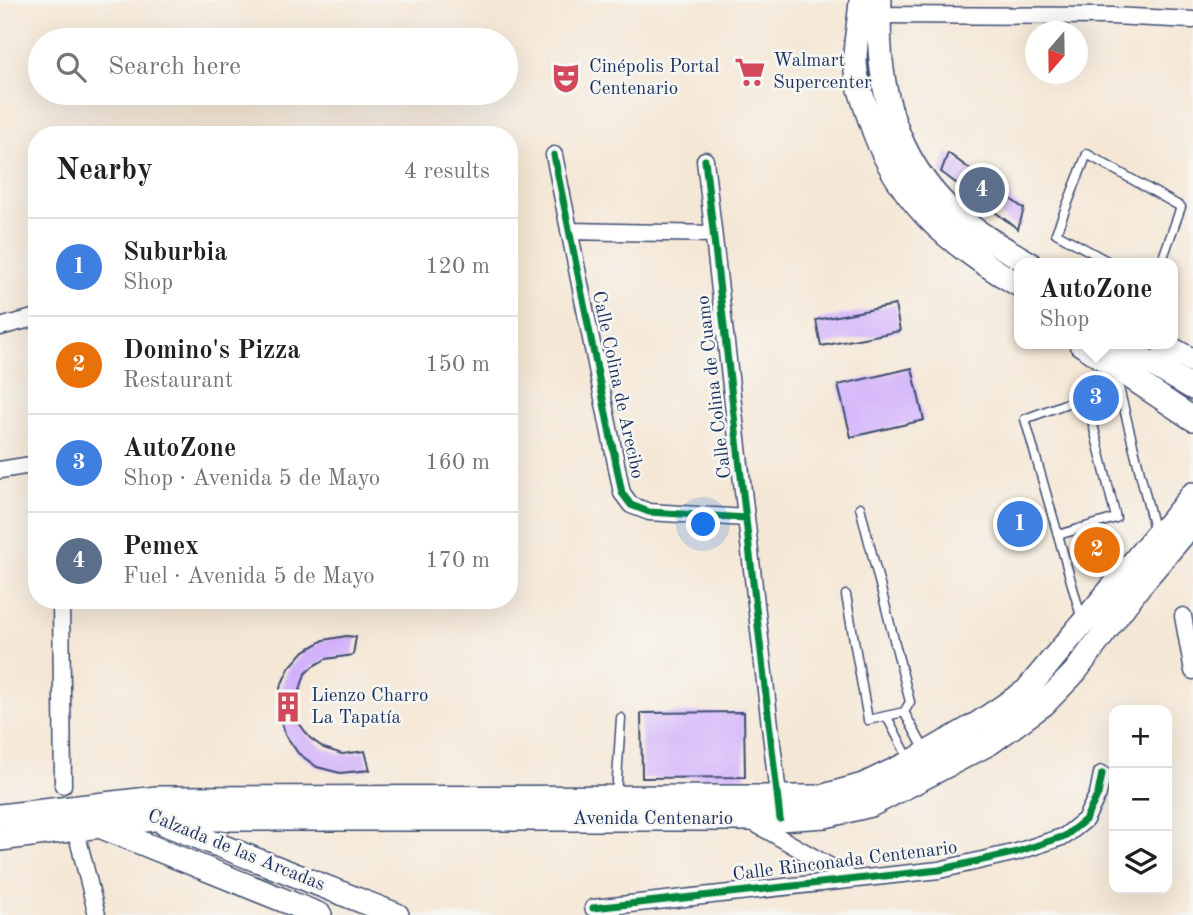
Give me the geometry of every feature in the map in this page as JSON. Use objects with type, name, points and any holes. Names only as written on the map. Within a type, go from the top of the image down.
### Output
[{"type":"main road","points":[[870,7],[889,112],[904,172],[935,226],[1014,282]]},
{"type":"main road","points":[[904,172],[957,216],[1021,258]]},
{"type":"main road","points":[[995,271],[1014,289]]},
{"type":"main road","points":[[1172,349],[1193,361]]},
{"type":"main road","points":[[1123,351],[1193,388]]},
{"type":"main road","points":[[1123,351],[1193,419]]},
{"type":"main road","points":[[1181,530],[1193,494]]},
{"type":"main road","name":"Avenida Centenario","points":[[0,839],[102,828],[153,819],[615,808],[723,799],[825,817],[871,805],[977,724],[1026,691],[1124,571],[1181,530]]},
{"type":"main road","name":"Avenida Centenario","points":[[924,767],[990,743],[1044,705],[1074,673],[1181,530]]},
{"type":"main road","name":"Avenida Centenario","points":[[0,816],[168,798],[615,808],[748,820],[779,809]]},
{"type":"main road","name":"Calzada de las Arcadas","points":[[114,803],[397,915]]},
{"type":"main road","name":"Calzada de las Arcadas","points":[[78,807],[102,828],[320,915]]},
{"type":"street","points":[[870,7],[1193,20]]},
{"type":"street","name":"Calle Colina de Arecibo","points":[[554,155],[622,493],[631,505],[649,513],[746,518]]},
{"type":"street","name":"Calle Colina de Cuamo","points":[[705,160],[779,809]]},
{"type":"street","points":[[569,231],[713,234]]},
{"type":"street","points":[[0,327],[28,319]]},
{"type":"street","points":[[0,470],[28,465]]},
{"type":"street","points":[[61,609],[63,785]]},
{"type":"street","points":[[1183,616],[1193,671]]},
{"type":"street","name":"Calle Rinconada Centenario","points":[[593,908],[939,870],[1017,852],[1065,836],[1085,820],[1098,794],[1102,774]]},
{"type":"street","name":"Calle Rinconada Centenario","points":[[723,799],[748,820],[850,878]]},
{"type":"street","points":[[76,831],[97,915]]},
{"type":"lane","points":[[1102,258],[1056,233],[1087,154],[1181,207],[1163,258]]},
{"type":"lane","points":[[1123,351],[1181,530]]},
{"type":"lane","points":[[1058,535],[1116,518],[1086,396],[1025,419],[1058,535],[1083,622]]},
{"type":"lane","points":[[846,595],[868,720],[904,712],[910,702],[860,507]]},
{"type":"lane","points":[[1081,528],[1084,544],[1104,564],[1124,571]]},
{"type":"lane","points":[[904,712],[924,767]]},
{"type":"lane","points":[[887,717],[924,767]]},
{"type":"lane","points":[[615,808],[621,718]]},
{"type":"building","points":[[948,153],[1024,209],[1018,229],[941,172]]},
{"type":"building","points":[[895,305],[900,331],[821,346],[816,320]]},
{"type":"building","points":[[912,368],[924,420],[851,437],[838,385]]},
{"type":"building","name":"Lienzo Charro La Tapatía","points":[[356,637],[353,655],[326,659],[312,667],[305,674],[296,702],[299,723],[310,738],[324,748],[342,754],[365,751],[370,770],[340,773],[317,767],[298,753],[285,734],[279,711],[280,688],[289,668],[304,651],[324,640]]},
{"type":"building","points":[[744,712],[745,777],[642,778],[641,713]]},
{"type":"cycle path","points":[[554,155],[622,493],[631,505],[649,512],[746,518]]},
{"type":"cycle path","points":[[705,160],[780,819]]},
{"type":"cycle path","points":[[593,908],[939,870],[1017,852],[1065,836],[1085,820],[1098,794],[1102,774]]},
{"type":"place","name":"Walmart Supercenter","points":[[750,72]]},
{"type":"place","name":"Cinépolis Portal Centenario","points":[[566,78]]},
{"type":"place","name":"Pemex","points":[[982,190]]},
{"type":"place","name":"AutoZone","points":[[1096,398]]},
{"type":"place","name":"Suburbia","points":[[1020,524]]},
{"type":"place","name":"Domino's Pizza","points":[[1097,550]]},
{"type":"place","name":"Lienzo Charro La Tapatía","points":[[288,707]]}]
